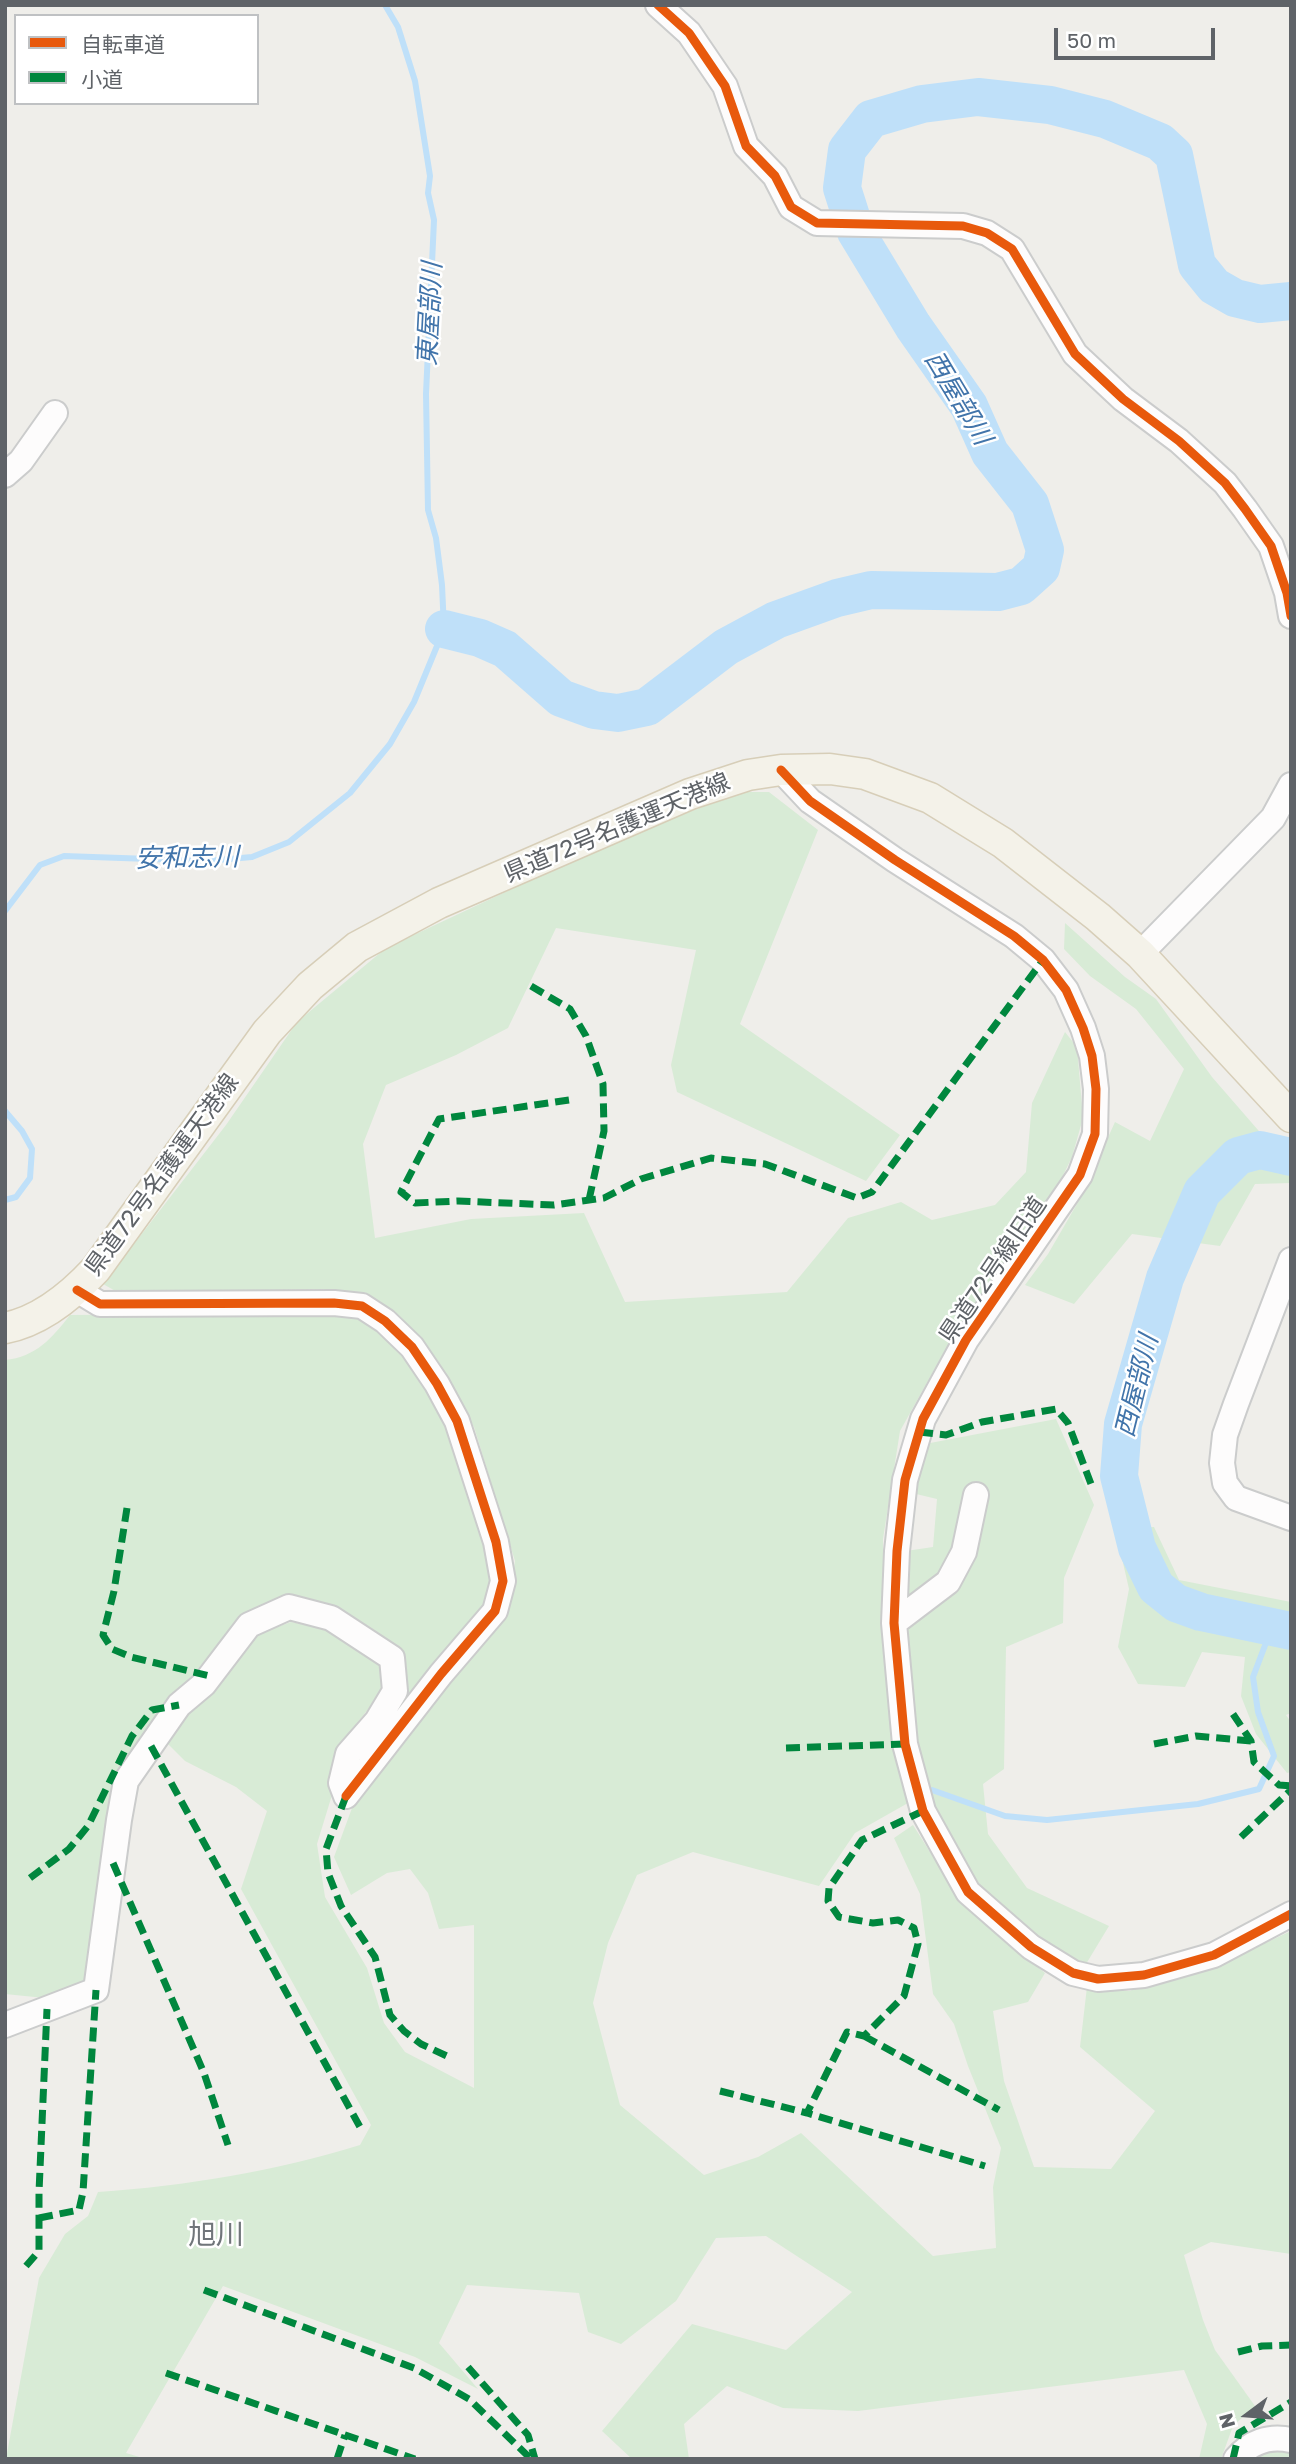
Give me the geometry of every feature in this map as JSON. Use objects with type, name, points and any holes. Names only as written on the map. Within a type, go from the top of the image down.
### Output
[{"type":"main road","name":"県道72号名護運天港線","points":[[5,1328],[19,1325],[43,1313],[77,1290],[142,1208],[267,1032],[310,986],[357,947],[396,924],[439,904],[690,794],[748,775],[781,770],[830,769],[865,774],[930,797],[1003,844],[1098,917],[1140,954],[1291,1117]]},
{"type":"street","points":[[658,5],[689,33],[724,86],[746,146],[775,176],[791,206],[817,223],[963,226],[987,233],[1012,250],[1075,354],[1123,399],[1188,449],[1225,483],[1245,509],[1271,546],[1287,593],[1291,616]]},
{"type":"street","points":[[5,475],[21,461],[55,413]]},
{"type":"street","name":"県道72号線旧道","points":[[781,770],[810,801],[895,860],[1014,936],[1043,960],[1066,990],[1092,1056],[1096,1088],[1095,1134],[1080,1175],[966,1340],[923,1419],[905,1480],[897,1550],[894,1623],[905,1744],[923,1811],[968,1892],[1031,1947],[1073,1973],[1098,1979],[1144,1975],[1214,1955],[1291,1914]]},
{"type":"street","points":[[1140,954],[1273,818],[1291,785]]},
{"type":"street","points":[[1291,1260],[1286,1288],[1225,1435],[1222,1463],[1226,1483],[1236,1498],[1291,1518]]},
{"type":"street","points":[[5,2025],[96,1990],[118,1819],[126,1781],[179,1705],[204,1684],[249,1625],[289,1606],[331,1618],[393,1658],[395,1691],[377,1721],[348,1754],[341,1783],[346,1796],[441,1674],[495,1611],[503,1581],[496,1542],[457,1420],[412,1347],[385,1321],[362,1306],[334,1303],[100,1304],[77,1290]]},
{"type":"street","points":[[894,1623],[948,1582],[964,1552],[976,1495]]},
{"type":"street","points":[[1236,2459],[1243,2450],[1266,2438],[1291,2440]]},
{"type":"green space","points":[[739,792],[769,792],[818,830],[740,1024],[900,1135],[866,1181],[677,1092],[671,1065],[696,950],[556,928],[508,1028],[456,1055],[386,1085],[363,1144],[375,1238],[471,1219],[584,1213],[625,1302],[787,1292],[848,1218],[901,1202],[932,1220],[995,1205],[1026,1172],[1032,1103],[1065,1032],[1077,1047],[1083,1118],[1072,1157],[1045,1212],[957,1329],[900,1431],[883,1539],[884,1647],[904,1793],[908,1803],[855,1833],[819,1886],[693,1852],[637,1875],[608,1943],[593,2003],[620,2105],[704,2175],[758,2157],[801,2133],[933,2256],[996,2248],[993,2187],[1001,2148],[954,2024],[933,1994],[920,1894],[894,1838],[913,1825],[954,1890],[972,1913],[1045,1973],[1028,2002],[993,2011],[1004,2081],[1034,2167],[1111,2169],[1155,2111],[1080,2047],[1087,1987],[1129,1991],[1231,1959],[1291,1931],[1291,2254],[1211,2242],[1184,2255],[1203,2320],[1215,2350],[1255,2406],[1233,2426],[1221,2459],[1199,2459],[1207,2424],[1184,2370],[858,2411],[783,2408],[727,2386],[684,2424],[689,2459],[632,2459],[602,2431],[692,2324],[786,2350],[852,2292],[766,2236],[716,2238],[676,2301],[621,2344],[588,2332],[579,2293],[467,2285],[439,2343],[478,2389],[415,2357],[223,2286],[126,2453],[146,2459],[6,2459],[39,2278],[65,2234],[88,2216],[98,2192],[197,2181],[296,2162],[360,2145],[371,2125],[241,1889],[267,1811],[236,1787],[185,1761],[168,1744],[188,1711],[213,1694],[252,1636],[291,1622],[332,1630],[382,1662],[382,1692],[341,1743],[329,1778],[332,1795],[317,1844],[325,1897],[367,1968],[384,2023],[405,2052],[474,2088],[474,1925],[439,1929],[428,1893],[410,1869],[387,1873],[351,1895],[334,1857],[352,1808],[462,1663],[507,1615],[515,1561],[474,1427],[426,1344],[367,1299],[332,1289],[119,1293],[103,1284],[226,1125],[297,1022],[386,948],[597,849]]},
{"type":"green space","points":[[1065,923],[1125,977],[1156,999],[1212,1077],[1291,1168],[1291,1183],[1255,1184],[1220,1246],[1132,1234],[1074,1304],[1025,1285],[1048,1254],[1081,1197],[1115,1122],[1150,1141],[1184,1069],[1136,1009],[1090,976],[1064,949]]},
{"type":"green space","points":[[353,1313],[403,1348],[449,1424],[484,1539],[491,1578],[488,1603],[349,1781],[401,1653],[339,1609],[296,1597],[225,1637],[186,1683],[140,1745],[87,1981],[45,1998],[5,1994],[5,1360],[34,1351],[50,1339],[70,1315]]},
{"type":"green space","points":[[1056,1419],[1094,1505],[1064,1578],[1063,1623],[1006,1647],[1004,1769],[983,1784],[988,1834],[1027,1888],[1109,1926],[1083,1969],[1032,1936],[978,1886],[935,1810],[918,1747],[906,1661],[906,1551],[933,1547],[937,1499],[912,1493],[925,1444]]},
{"type":"green space","points":[[1154,1527],[1179,1580],[1291,1602],[1291,1713],[1286,1715],[1291,1722],[1291,1772],[1287,1773],[1256,1734],[1241,1696],[1245,1657],[1202,1652],[1185,1687],[1138,1684],[1118,1647],[1129,1589],[1115,1528]]},
{"type":"green space","points":[[1269,2449],[1291,2453],[1291,2459],[1251,2459]]},
{"type":"waterway","name":"東屋部川","points":[[5,911],[40,865],[64,856],[207,861],[252,857],[289,842],[350,793],[390,744],[414,702],[444,629],[436,538],[428,510],[426,394],[434,220],[428,193],[430,176],[415,81],[398,27],[385,5]]},
{"type":"waterway","name":"西屋部川","points":[[444,629],[480,638],[505,649],[561,698],[594,710],[618,713],[647,707],[726,647],[776,620],[837,598],[871,590],[998,592],[1021,586],[1041,568],[1045,550],[1030,504],[990,453],[969,406],[913,326],[856,232],[842,188],[847,150],[871,119],[922,104],[978,97],[1050,105],[1105,119],[1160,142],[1174,155],[1197,265],[1214,286],[1235,298],[1260,304],[1291,301]]},
{"type":"waterway","name":"安和志川","points":[[5,1111],[22,1131],[32,1149],[30,1178],[16,1197],[5,1200]]},
{"type":"waterway","name":"西屋部川","points":[[1291,1157],[1260,1150],[1238,1156],[1202,1192],[1165,1278],[1123,1424],[1119,1476],[1137,1548],[1156,1587],[1176,1603],[1201,1612],[1291,1631]]},
{"type":"waterway","points":[[932,1790],[1005,1816],[1047,1820],[1198,1804],[1259,1789],[1274,1756],[1258,1712],[1253,1677],[1272,1627]]},
{"type":"marked path","points":[[569,1100],[439,1119],[401,1192],[415,1203],[458,1201],[554,1205],[604,1198],[641,1179],[711,1158],[765,1164],[857,1198],[872,1192],[1043,960]]},
{"type":"marked path","points":[[531,986],[570,1009],[586,1036],[603,1084],[604,1131],[589,1200]]},
{"type":"marked path","points":[[919,1432],[946,1435],[982,1422],[1056,1409],[1068,1423],[1091,1484]]},
{"type":"marked path","points":[[127,1508],[114,1591],[103,1635],[112,1649],[131,1657],[210,1676]]},
{"type":"marked path","points":[[30,1878],[69,1849],[88,1826],[132,1736],[152,1710],[179,1705]]},
{"type":"marked path","points":[[1233,1714],[1251,1741],[1254,1762],[1279,1785],[1291,1786]]},
{"type":"marked path","points":[[1154,1744],[1196,1736],[1251,1741]]},
{"type":"marked path","points":[[786,1748],[905,1744]]},
{"type":"marked path","points":[[151,1746],[360,2127]]},
{"type":"marked path","points":[[1241,1837],[1291,1790]]},
{"type":"marked path","points":[[346,1796],[326,1849],[328,1873],[341,1906],[375,1957],[390,2015],[404,2031],[421,2044],[447,2056]]},
{"type":"marked path","points":[[923,1811],[862,1840],[829,1888],[828,1901],[839,1917],[873,1923],[898,1920],[914,1928],[918,1944],[904,1996],[864,2036],[847,2032],[807,2113],[985,2166]]},
{"type":"marked path","points":[[113,1863],[204,2073],[228,2145]]},
{"type":"marked path","points":[[39,2218],[79,2210],[83,2192],[96,1990]]},
{"type":"marked path","points":[[26,2266],[39,2251],[47,2009]]},
{"type":"marked path","points":[[864,2036],[999,2110]]},
{"type":"marked path","points":[[720,2091],[807,2113]]},
{"type":"marked path","points":[[204,2290],[414,2368],[469,2399],[531,2459]]},
{"type":"marked path","points":[[1238,2352],[1262,2346],[1291,2345]]},
{"type":"marked path","points":[[468,2367],[528,2435],[535,2459]]},
{"type":"marked path","points":[[166,2373],[415,2459]]},
{"type":"marked path","points":[[1233,2459],[1239,2433],[1291,2402]]},
{"type":"marked path","points":[[337,2459],[345,2435]]},
{"type":"cycle path","points":[[658,5],[689,33],[725,86],[746,146],[775,176],[791,207],[817,223],[963,226],[987,233],[1012,249],[1075,354],[1123,399],[1179,441],[1225,483],[1245,509],[1271,546],[1287,593],[1291,616]]},
{"type":"cycle path","points":[[781,770],[810,801],[895,860],[1014,936],[1043,960],[1066,990],[1092,1056],[1096,1089],[1095,1134],[1080,1175],[966,1340],[923,1419],[905,1480],[897,1551],[894,1623],[905,1744],[923,1811],[968,1892],[1031,1947],[1073,1973],[1098,1979],[1144,1975],[1214,1955],[1291,1914]]},
{"type":"cycle path","points":[[77,1290],[100,1304],[334,1303],[362,1306],[385,1321],[412,1347],[437,1384],[457,1421],[496,1542],[503,1581],[495,1611],[441,1674],[346,1796]]},
{"type":"district","name":"旭川","points":[[216,2235]]}]
